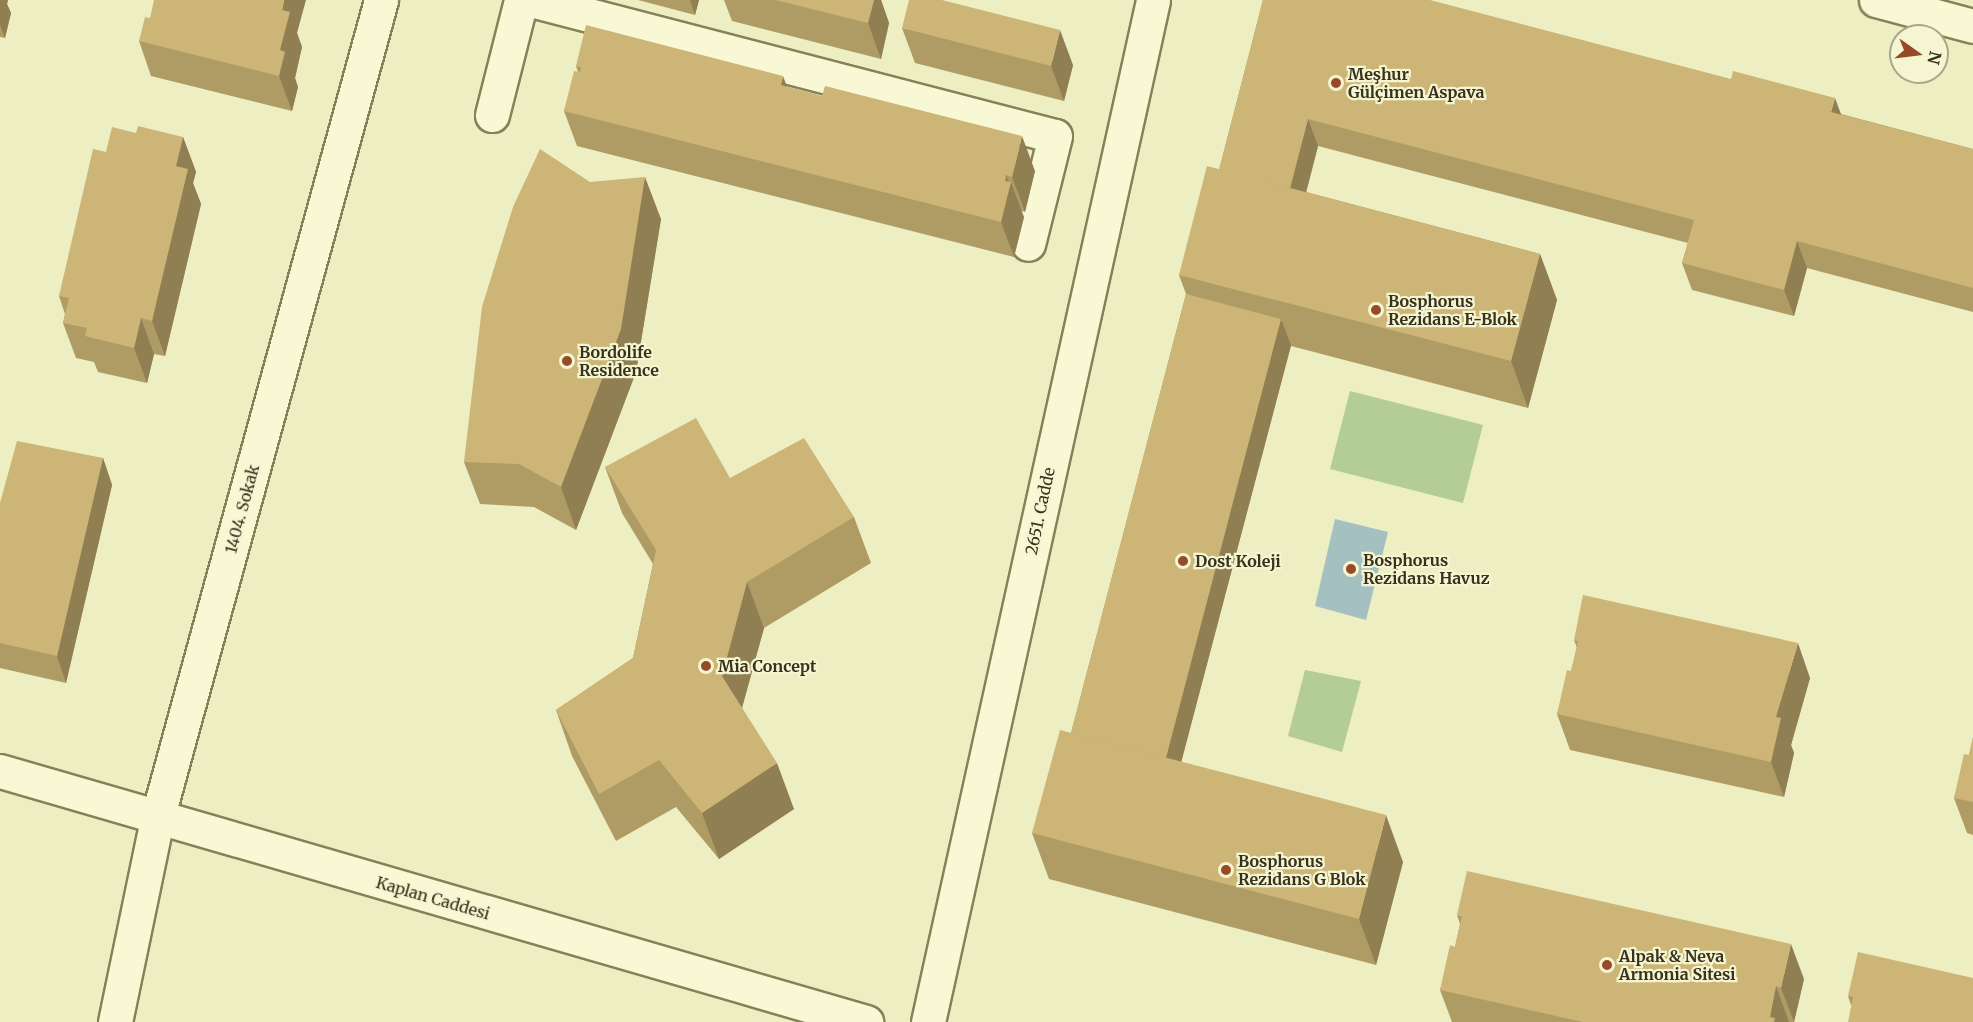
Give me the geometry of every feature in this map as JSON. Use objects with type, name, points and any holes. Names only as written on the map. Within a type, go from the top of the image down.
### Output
[{"type":"street","name":"1404. Sokak","points":[[116,1022],[158,819],[381,0]]},
{"type":"street","points":[[492,115],[521,0]]},
{"type":"street","points":[[531,0],[1055,136],[1028,244]]},
{"type":"street","name":"2651. Cadde","points":[[927,1022],[1153,0]]},
{"type":"street","points":[[1876,0],[1973,26]]},
{"type":"street","name":"Kaplan Caddesi","points":[[0,771],[158,819],[866,1022]]},
{"type":"green space","points":[[1350,391],[1483,425],[1463,503],[1330,469]]},
{"type":"green space","points":[[1305,670],[1361,681],[1342,752],[1288,736]]},
{"type":"water","name":"Bosphorus Rezidans Havuz","points":[[1335,519],[1388,532],[1366,620],[1315,606]]},
{"type":"building","points":[[154,0],[284,0],[282,10],[290,12],[280,50],[285,52],[279,76],[139,41],[145,17],[150,18]]},
{"type":"building","points":[[776,0],[874,0],[868,23]]},
{"type":"building","points":[[909,0],[942,0],[1060,30],[1051,66],[902,28]]},
{"type":"building","points":[[1263,0],[1430,0],[1731,79],[1733,71],[1835,98],[1831,112],[1973,149],[1973,288],[1797,241],[1784,290],[1682,263],[1694,220],[1308,119],[1290,188],[1219,170]]},
{"type":"building","points":[[586,25],[783,76],[781,85],[822,96],[825,86],[1022,136],[1012,177],[1006,175],[1005,181],[1011,182],[1001,222],[564,111],[574,71],[580,72],[581,67],[576,66]]},
{"type":"building","points":[[138,126],[183,137],[176,166],[188,169],[152,321],[141,318],[134,348],[85,336],[87,328],[63,323],[69,298],[59,296],[93,149],[106,152],[112,127],[136,133]]},
{"type":"building","name":"Bordolife Residence","points":[[540,149],[590,182],[645,177],[621,329],[561,487],[519,464],[464,462],[482,307],[513,207]]},
{"type":"building","points":[[1207,166],[1540,254],[1511,361],[1179,275]]},
{"type":"building","name":"Dost Koleji","points":[[1186,294],[1281,319],[1166,758],[1071,733]]},
{"type":"building","name":"Mia Concept","points":[[696,418],[730,478],[804,438],[854,517],[747,582],[722,676],[777,763],[702,813],[659,760],[599,794],[556,710],[633,658],[656,550],[605,467]]},
{"type":"building","points":[[17,441],[103,458],[57,656],[0,643],[0,503]]},
{"type":"building","points":[[1583,595],[1798,643],[1776,717],[1781,718],[1771,762],[1557,714],[1567,670],[1571,671],[1578,641],[1574,640]]},
{"type":"building","points":[[1060,730],[1386,815],[1359,919],[1032,833]]},
{"type":"building","points":[[1973,737],[1973,802],[1954,798],[1964,754],[1969,755]]},
{"type":"building","name":"Alpak & Neva Armonia Sitesi","points":[[1467,871],[1791,944],[1781,988],[1776,986],[1770,1017],[1775,1018],[1774,1022],[1583,1022],[1440,990],[1450,945],[1455,947],[1462,916],[1457,915]]},
{"type":"building","points":[[1858,952],[1973,978],[1973,1022],[1848,1022],[1853,997],[1848,996]]},
{"type":"place","name":"Meşhur Gülçimen Aspava","points":[[1336,83]]},
{"type":"place","name":"Bosphorus Rezidans E-Blok","points":[[1376,310]]},
{"type":"place","name":"Bordolife Residence","points":[[567,361]]},
{"type":"place","name":"Dost Koleji","points":[[1183,561]]},
{"type":"place","name":"Bosphorus Rezidans Havuz","points":[[1351,569]]},
{"type":"place","name":"Mia Concept","points":[[706,666]]},
{"type":"place","name":"Bosphorus Rezidans G Blok","points":[[1226,870]]},
{"type":"place","name":"Alpak & Neva Armonia Sitesi","points":[[1607,965]]}]
